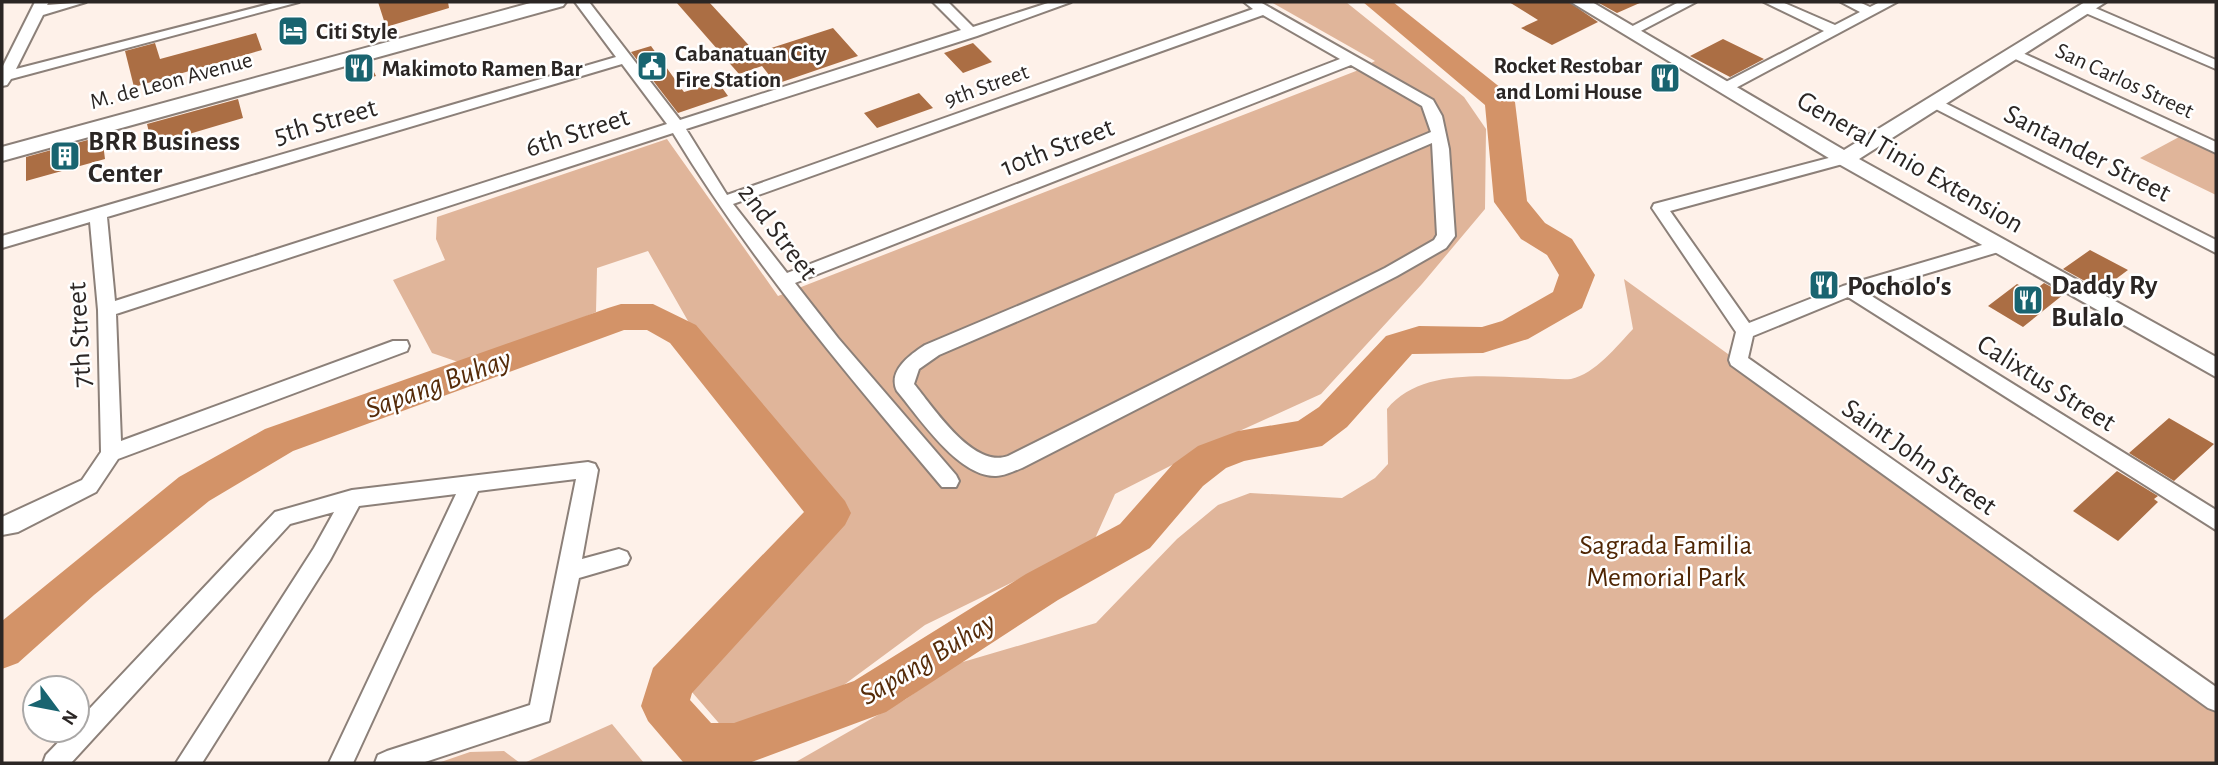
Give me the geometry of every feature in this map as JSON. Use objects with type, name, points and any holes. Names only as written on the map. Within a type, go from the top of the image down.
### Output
[{"type":"main road","name":"M. de Leon Avenue","points":[[2,139],[503,2]]},
{"type":"main road","name":"M. de Leon Avenue","points":[[2,154],[556,2]]},
{"type":"street","points":[[3,79],[40,7],[79,2]]},
{"type":"street","points":[[3,79],[292,2]]},
{"type":"street","name":"2nd Street","points":[[582,2],[676,126],[723,202],[831,344],[949,481]]},
{"type":"street","points":[[940,2],[972,33]]},
{"type":"street","name":"6th Street","points":[[107,310],[1063,2]]},
{"type":"street","name":"General Tinio Extension","points":[[1580,2],[1844,159],[2216,368]]},
{"type":"street","points":[[1630,31],[1689,2]]},
{"type":"street","points":[[1771,2],[1834,30]]},
{"type":"street","points":[[1848,2],[1871,12]]},
{"type":"street","points":[[1725,88],[1890,2]]},
{"type":"street","points":[[1998,246],[1849,290],[1745,332],[1660,208],[1844,159],[2091,5],[2216,65]]},
{"type":"street","points":[[1258,6],[1428,103],[1436,116],[1438,135],[1446,236],[1440,244],[1391,272],[1015,462],[995,469],[978,465],[962,452],[904,386],[904,376],[914,362],[932,350],[1438,135]]},
{"type":"street","name":"9th Street","points":[[723,202],[1258,6]]},
{"type":"street","name":"San Carlos Street","points":[[2014,53],[2216,148]]},
{"type":"street","name":"5th Street","points":[[2,243],[623,59]]},
{"type":"street","name":"10th Street","points":[[783,281],[1351,60]]},
{"type":"street","name":"Santander Street","points":[[1935,103],[2216,247]]},
{"type":"street","name":"7th Street","points":[[98,214],[107,310],[111,453]]},
{"type":"street","name":"Calixtus Street","points":[[1849,290],[2216,521]]},
{"type":"street","name":"Saint John Street","points":[[1745,332],[1738,360],[2216,700]]},
{"type":"street","points":[[2,526],[10,526],[89,486],[111,453],[400,346]]},
{"type":"street","points":[[55,763],[284,518],[352,498],[588,470],[540,713],[387,763]]},
{"type":"street","points":[[341,763],[472,482]]},
{"type":"street","points":[[188,763],[322,554],[352,498]]},
{"type":"street","points":[[569,572],[619,558]]},
{"type":"green space","points":[[1271,2],[1346,2],[1464,97],[1486,129],[1485,209],[1422,284],[1321,394],[1235,433],[1115,494],[1093,543],[925,625],[818,704],[724,729],[685,684],[850,512],[696,335],[648,251],[597,268],[596,312],[470,366],[432,353],[393,280],[445,260],[436,239],[437,217],[667,139],[778,296],[1356,71],[1375,61]]},
{"type":"green space","points":[[2179,137],[2216,154],[2216,195],[2140,158]]},
{"type":"green space","name":"Sagrada Familia Memorial Park","points":[[1624,279],[2216,706],[2216,763],[794,763],[906,699],[956,664],[1096,623],[1177,539],[1218,505],[1250,493],[1342,498],[1375,478],[1388,464],[1387,409],[1418,386],[1437,380],[1478,376],[1571,379],[1589,371],[1633,329]]},
{"type":"green space","points":[[612,724],[644,763],[524,763]]},
{"type":"green space","points":[[504,751],[520,763],[438,763],[470,752]]},
{"type":"building","points":[[378,2],[448,2],[449,8],[386,27]]},
{"type":"building","points":[[676,2],[709,2],[756,53],[833,28],[858,56],[776,84],[762,66],[739,74]]},
{"type":"building","points":[[1509,2],[1569,2],[1598,22],[1552,45],[1521,28],[1538,20]]},
{"type":"building","points":[[1597,2],[1642,2],[1617,13]]},
{"type":"building","points":[[256,33],[262,50],[134,87],[125,51],[155,43],[160,59]]},
{"type":"building","points":[[1723,39],[1764,59],[1730,77],[1690,56]]},
{"type":"building","points":[[973,43],[992,62],[963,73],[944,53]]},
{"type":"building","points":[[651,46],[684,92],[718,82],[728,96],[678,113],[631,52]]},
{"type":"building","points":[[369,62],[376,76],[352,83],[346,69]]},
{"type":"building","points":[[919,93],[933,108],[877,128],[864,113]]},
{"type":"building","points":[[238,99],[243,118],[152,145],[147,124]]},
{"type":"building","name":"BRR Business Center","points":[[102,136],[105,159],[26,181],[26,157]]},
{"type":"building","points":[[2090,250],[2128,270],[2101,290],[2063,269]]},
{"type":"building","points":[[2044,283],[2064,294],[2023,327],[1988,306],[2017,284],[2032,292]]},
{"type":"building","points":[[2169,418],[2214,444],[2174,481],[2129,453]]},
{"type":"building","points":[[2117,471],[2158,496],[2154,499],[2158,502],[2118,541],[2073,511]]},
{"type":"waterway","name":"Sapang Buhay","points":[[2,649],[78,582],[194,489],[279,440],[621,317],[653,317],[683,334],[830,513],[670,683],[665,706],[700,746],[734,746],[869,697],[1042,587],[1135,536],[1188,475],[1212,457],[1238,446],[1308,435],[1333,417],[1399,345],[1419,339],[1483,340],[1515,330],[1569,299],[1577,275],[1560,247],[1533,231],[1511,202],[1500,102],[1376,2]]},
{"type":"place","name":"Citi Style","points":[[293,31]]},
{"type":"place","name":"Cabanatuan City Fire Station","points":[[652,66]]},
{"type":"place","name":"Makimoto Ramen Bar","points":[[359,68]]},
{"type":"place","name":"Rocket Restobar and Lomi House","points":[[1665,78]]},
{"type":"place","name":"BRR Business Center","points":[[65,156]]},
{"type":"place","name":"Pocholo's","points":[[1824,285]]},
{"type":"place","name":"Daddy Ry Bulalo","points":[[2028,300]]}]
